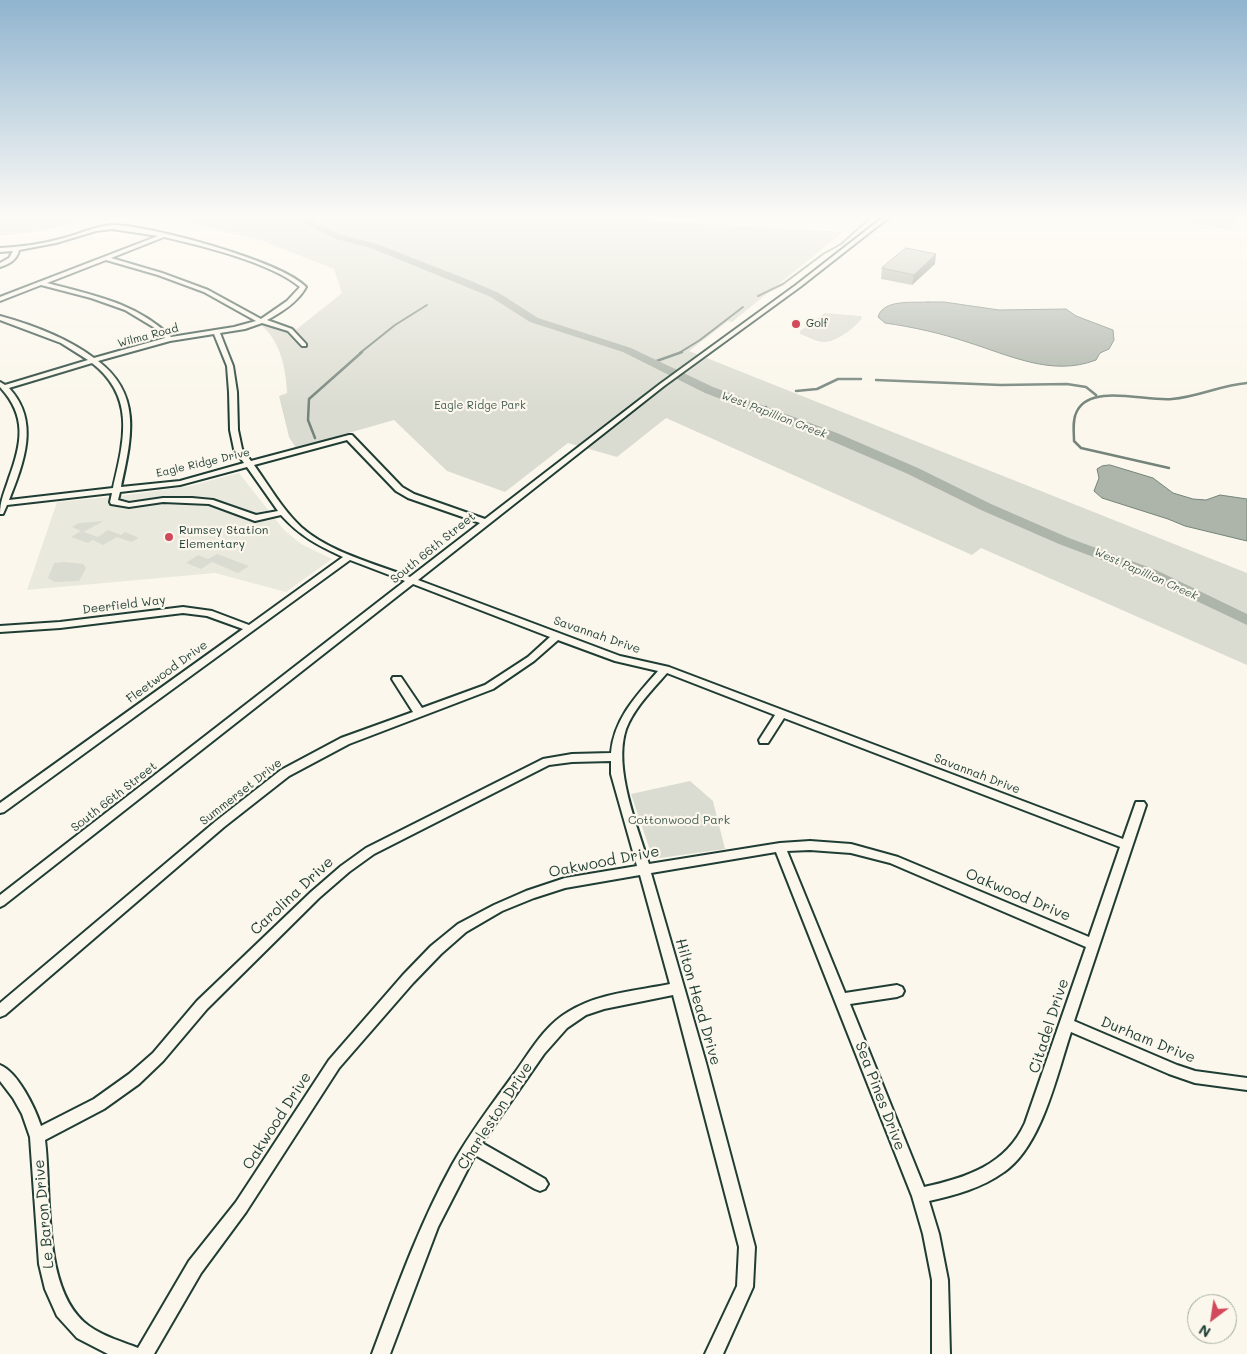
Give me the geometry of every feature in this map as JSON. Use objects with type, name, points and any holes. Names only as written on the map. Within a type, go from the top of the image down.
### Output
[{"type":"street","points":[[0,299],[46,281]]},
{"type":"street","points":[[180,281],[228,302],[261,321],[290,330],[304,345]]},
{"type":"street","name":"Wilma Road","points":[[2,385],[170,339],[243,327],[261,321],[301,292],[301,284],[296,281]]},
{"type":"street","name":"South 66th Street","points":[[0,902],[413,581],[688,364],[804,281]]},
{"type":"street","points":[[41,283],[133,311],[153,322],[170,339]]},
{"type":"street","points":[[0,318],[48,333],[64,341],[94,361],[116,385],[125,404],[128,424],[127,444],[114,502],[121,504],[192,500],[210,502],[255,518],[283,512]]},
{"type":"street","name":"Savannah Drive","points":[[216,331],[230,366],[234,430],[238,449],[283,512],[299,529],[319,543],[349,557],[618,659],[665,670],[1127,845]]},
{"type":"street","points":[[0,512],[20,458],[24,434],[22,418],[17,403],[2,385]]},
{"type":"street","name":"Eagle Ridge Drive","points":[[2,503],[180,483],[349,437],[399,489],[411,496],[486,522]]},
{"type":"street","name":"Fleetwood Drive","points":[[0,809],[248,628],[349,557]]},
{"type":"street","name":"Deerfield Way","points":[[0,629],[60,625],[183,610],[202,610],[222,616],[248,628]]},
{"type":"street","name":"Summerset Drive","points":[[0,1010],[220,824],[285,773],[345,741],[489,687],[531,659],[558,636]]},
{"type":"street","name":"Hilton Head Drive","points":[[665,670],[640,697],[626,718],[619,731],[615,757],[617,774],[645,870],[676,989],[699,1064],[747,1247],[745,1287],[714,1354]]},
{"type":"street","points":[[397,679],[420,714]]},
{"type":"street","points":[[764,740],[782,713]]},
{"type":"street","name":"Carolina Drive","points":[[37,1136],[99,1104],[134,1079],[158,1057],[202,1005],[314,895],[370,851],[547,762],[572,758],[615,757]]},
{"type":"street","name":"Citadel Drive","points":[[920,1196],[967,1185],[1007,1162],[1022,1144],[1035,1118],[1140,805]]},
{"type":"street","name":"Oakwood Drive","points":[[144,1354],[164,1316],[195,1267],[241,1206],[334,1064],[408,979],[436,950],[462,928],[498,908],[530,894],[565,884],[780,848],[805,844],[833,845],[864,850],[902,864],[1093,944]]},
{"type":"street","name":"Sea Pines Drive","points":[[780,848],[920,1196],[931,1234],[940,1280],[941,1354]]},
{"type":"street","name":"Charleston Drive","points":[[381,1354],[407,1283],[439,1207],[472,1146],[546,1040],[564,1022],[580,1012],[616,1000],[676,989]]},
{"type":"street","points":[[842,999],[897,991]]},
{"type":"street","name":"Durham Drive","points":[[1067,1024],[1174,1070],[1195,1077],[1247,1084]]},
{"type":"street","name":"Le Baron Drive","points":[[0,1071],[26,1106],[37,1136],[47,1265],[56,1301],[77,1327],[106,1345],[132,1354]]},
{"type":"street","points":[[472,1146],[540,1184]]},
{"type":"shaded area","points":[[944,302],[999,310],[1066,309],[1076,316],[1113,330],[1114,340],[1109,349],[1100,353],[1096,360],[1080,365],[1047,365],[1015,358],[937,333],[885,323],[878,317],[886,307],[899,303]]},
{"type":"shaded area","points":[[1110,465],[1153,478],[1173,493],[1193,499],[1206,500],[1220,495],[1247,499],[1247,541],[1185,526],[1102,498],[1094,491],[1099,478],[1097,469]]},
{"type":"shaded area","name":"Rumsey Station Elementary","points":[[239,473],[284,530],[301,544],[332,559],[286,592],[215,573],[27,590],[57,502],[121,496],[190,486]]},
{"type":"green space","name":"Eagle Ridge Park","points":[[338,281],[782,281],[732,322],[728,321],[689,351],[1247,573],[1247,665],[981,548],[972,555],[666,418],[617,457],[568,443],[505,492],[447,471],[394,420],[296,448],[289,437],[279,396],[287,393],[284,365],[273,339],[261,325],[271,320],[297,329],[342,293]]},
{"type":"green space","points":[[825,313],[861,316],[862,318],[845,334],[834,340],[818,341],[800,334],[800,331]]},
{"type":"green space","points":[[104,521],[83,532],[98,537],[108,530],[121,535],[125,532],[139,538],[131,542],[117,537],[103,545],[93,540],[88,543],[71,537],[81,531],[72,527],[79,523]]},
{"type":"green space","points":[[217,554],[249,566],[238,573],[212,562],[201,569],[186,563],[198,555],[208,559]]},
{"type":"green space","points":[[54,563],[83,564],[86,568],[79,581],[55,582],[48,578]]},
{"type":"green space","name":"Cottonwood Park","points":[[690,781],[713,801],[725,849],[653,859],[631,794]]},
{"type":"waterway","name":"West Papillion Creek","points":[[462,281],[495,295],[534,320],[627,350],[709,390],[832,436],[913,471],[986,507],[1064,541],[1150,573],[1247,620]]},
{"type":"waterway","points":[[758,296],[787,281]]},
{"type":"waterway","points":[[360,353],[395,325],[427,305]]},
{"type":"waterway","points":[[679,353],[700,340],[743,307]]},
{"type":"waterway","points":[[315,438],[308,420],[309,399],[362,352]]},
{"type":"waterway","points":[[651,363],[682,352]]},
{"type":"waterway","points":[[796,391],[817,389],[838,379],[861,379]]},
{"type":"waterway","points":[[876,380],[1001,385],[1067,384],[1086,387],[1096,395]]},
{"type":"waterway","points":[[1169,468],[1081,448],[1074,441],[1075,414],[1084,403],[1094,398],[1120,396],[1172,399],[1247,383]]},
{"type":"waterway","name":"West Papillion Creek","points":[[759,409],[766,407]]},
{"type":"place","name":"Golf","points":[[796,324]]},
{"type":"place","name":"Rumsey Station Elementary","points":[[169,537]]}]
